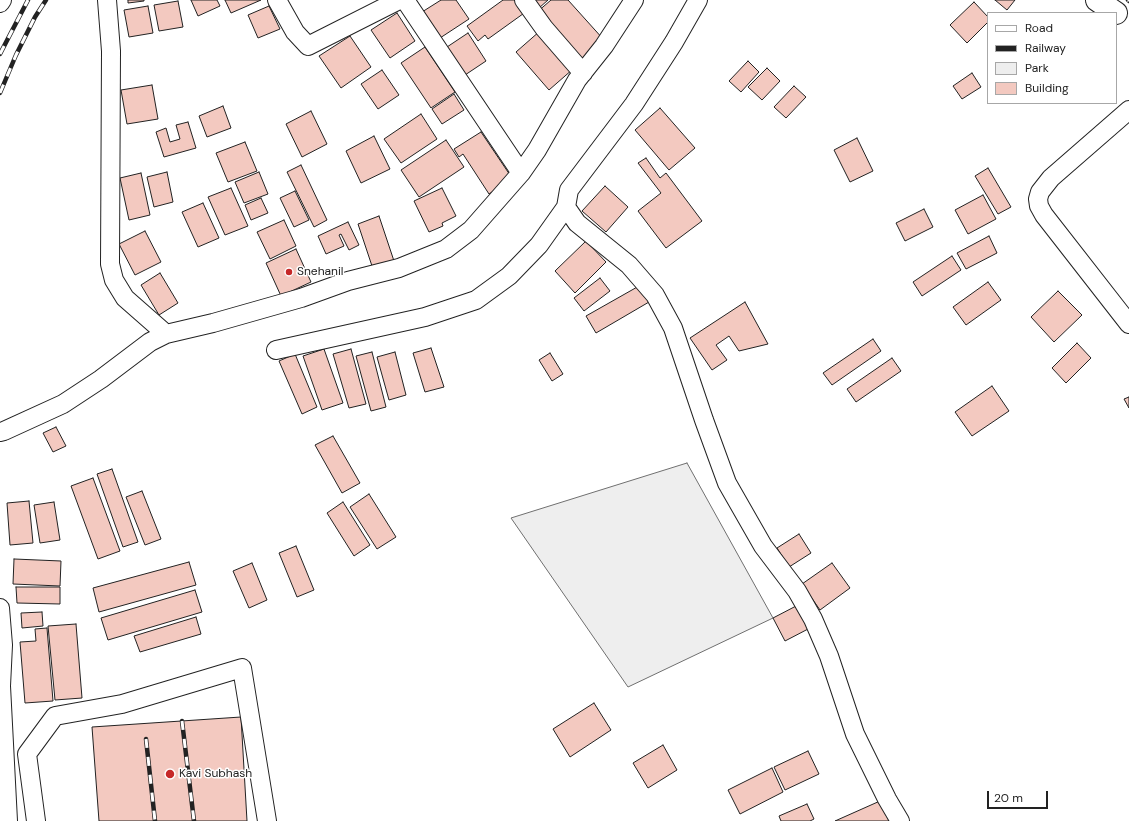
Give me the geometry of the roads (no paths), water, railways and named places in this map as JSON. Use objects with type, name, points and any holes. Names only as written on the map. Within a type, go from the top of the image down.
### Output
[{"type":"street","points":[[106,0],[111,51],[110,264],[114,280],[125,298],[166,334]]},
{"type":"street","points":[[277,0],[295,32],[308,46],[399,0]]},
{"type":"street","points":[[405,0],[521,173]]},
{"type":"street","points":[[524,0],[544,28],[583,73]]},
{"type":"street","points":[[0,432],[63,404],[101,379],[150,342],[166,334],[227,319],[301,298],[348,281],[399,268],[446,249],[471,230],[521,173],[537,150],[577,80],[604,46],[634,0]]},
{"type":"street","points":[[276,350],[425,317],[476,300],[509,276],[539,245],[566,207],[569,190],[634,104],[674,42],[698,0]]},
{"type":"street","points":[[1097,0],[1115,12]]},
{"type":"street","points":[[1117,14],[1129,26]]},
{"type":"street","points":[[1129,110],[1051,178],[1040,192],[1038,199],[1039,206],[1044,215],[1129,324]]},
{"type":"street","points":[[566,207],[577,223],[628,265],[655,295],[673,328],[727,484],[763,546],[797,591],[813,619],[829,656],[855,734],[887,799],[900,821]]},
{"type":"street","points":[[0,608],[3,645],[1,694],[8,821]]},
{"type":"street","points":[[36,821],[27,754],[55,716],[122,704],[242,668],[267,821]]},
{"type":"railway","points":[[0,54],[28,0]]},
{"type":"railway","points":[[0,93],[16,55],[35,17],[46,0]]},
{"type":"railway","points":[[182,721],[194,821]]},
{"type":"railway","points":[[146,739],[155,821]]},
{"type":"place","name":"Snehanil","points":[[289,272]]},
{"type":"place","name":"Kavi Subhash","points":[[170,774]]}]
